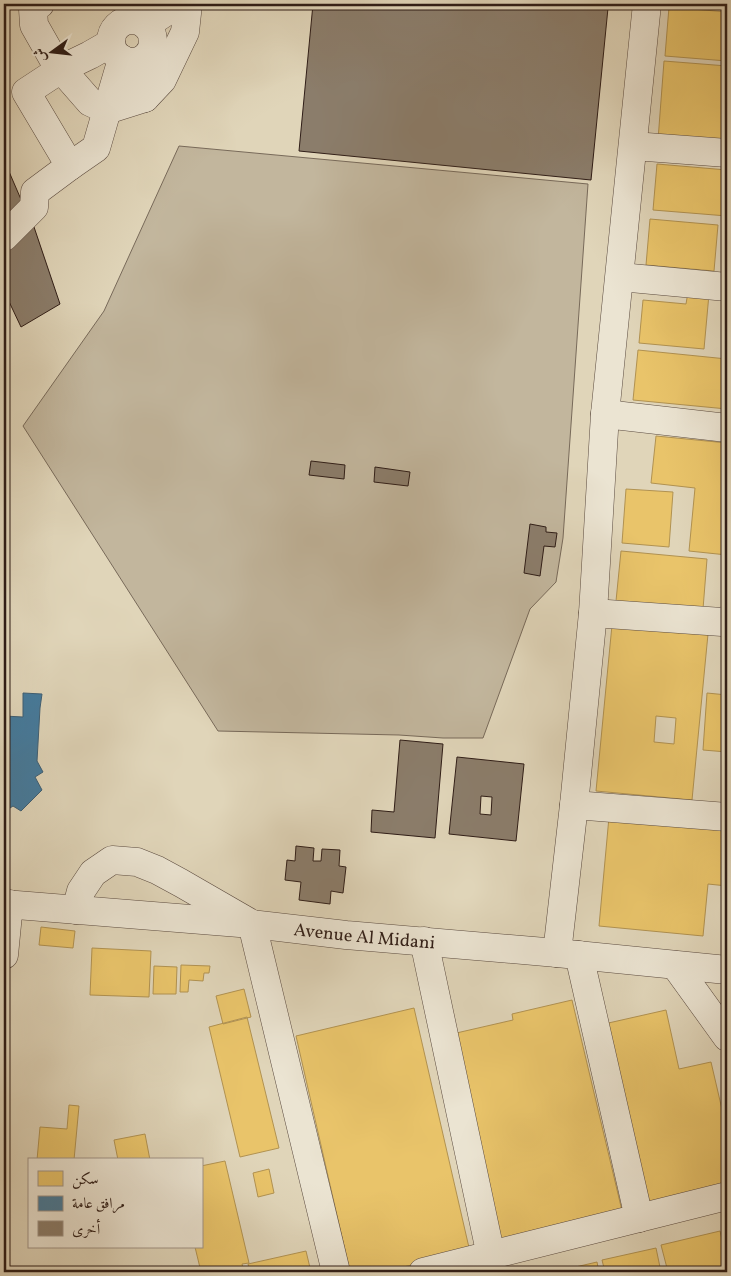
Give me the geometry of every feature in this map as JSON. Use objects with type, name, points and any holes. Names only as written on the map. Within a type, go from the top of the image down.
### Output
[{"type":"street","points":[[40,4],[33,10],[34,25],[55,62],[90,102],[107,110],[145,98],[162,80],[185,32],[188,4]]},
{"type":"street","points":[[145,98],[111,36],[114,29],[126,20],[143,17],[178,4]]},
{"type":"street","points":[[639,1218],[568,954],[574,805],[593,613],[605,414],[647,4]]},
{"type":"street","points":[[70,166],[26,92],[61,69],[90,55],[123,55]]},
{"type":"street","points":[[4,237],[34,207],[35,192],[96,148],[123,55]]},
{"type":"street","points":[[633,146],[727,153]]},
{"type":"street","points":[[620,277],[727,287]]},
{"type":"street","points":[[605,414],[727,428]]},
{"type":"street","points":[[593,613],[722,622],[727,620]]},
{"type":"street","points":[[574,805],[727,817]]},
{"type":"street","points":[[76,910],[81,890],[93,873],[112,860],[137,862],[157,870],[252,924],[336,1272]]},
{"type":"street","points":[[4,955],[6,904]]},
{"type":"street","name":"Avenue Al Midani","points":[[6,904],[252,924],[346,935],[727,970]]},
{"type":"street","points":[[424,941],[491,1256]]},
{"type":"street","points":[[675,965],[727,1037]]},
{"type":"street","points":[[423,1272],[727,1196]]},
{"type":"shaded area","points":[[179,146],[588,184],[563,538],[556,582],[530,609],[483,738],[218,731],[23,426],[104,311]]},
{"type":"building: سكن","points":[[669,7],[727,12],[727,61],[665,56]]},
{"type":"building: سكن","points":[[664,61],[727,66],[727,146],[658,140]]},
{"type":"building: سكن","points":[[657,164],[727,170],[727,216],[653,210]]},
{"type":"building: سكن","points":[[650,219],[718,225],[714,271],[646,265]]},
{"type":"building: سكن","points":[[688,292],[709,294],[704,349],[639,343],[643,300],[686,304]]},
{"type":"building: سكن","points":[[638,350],[727,359],[727,409],[633,400]]},
{"type":"building: سكن","points":[[656,436],[727,443],[727,555],[689,551],[695,488],[651,483]]},
{"type":"building: سكن","points":[[626,489],[673,492],[669,547],[622,543]]},
{"type":"building: سكن","points":[[621,551],[707,559],[703,609],[616,601]]},
{"type":"building: سكن","points":[[612,625],[708,634],[692,800],[596,791]],"holes":[[[656,716],[676,718],[674,744],[654,742]]]},
{"type":"building: سكن","points":[[707,693],[727,695],[727,752],[703,750]]},
{"type":"building: سكن","points":[[609,817],[727,828],[727,886],[708,884],[703,936],[599,926]]},
{"type":"building: سكن","points":[[41,927],[75,931],[73,948],[39,945]]},
{"type":"building: سكن","points":[[92,948],[151,951],[149,997],[90,995]]},
{"type":"building: سكن","points":[[181,965],[210,966],[209,973],[204,973],[203,981],[189,980],[188,992],[180,992]]},
{"type":"building: سكن","points":[[154,966],[177,967],[176,994],[153,994]]},
{"type":"building: سكن","points":[[244,989],[251,1017],[223,1024],[216,996]]},
{"type":"building: سكن","points":[[572,1000],[623,1215],[501,1243],[452,1034],[513,1020],[512,1014]]},
{"type":"building: سكن","points":[[414,1008],[470,1252],[381,1272],[350,1272],[296,1036]]},
{"type":"building: سكن","points":[[666,1010],[679,1069],[711,1062],[727,1131],[727,1186],[646,1205],[604,1024]]},
{"type":"building: سكن","points":[[247,1017],[279,1148],[240,1157],[209,1027]]},
{"type":"building: سكن","points":[[69,1105],[79,1106],[74,1158],[37,1158],[40,1127],[67,1129]]},
{"type":"building: سكن","points":[[145,1134],[150,1158],[118,1158],[114,1140]]},
{"type":"building: سكن","points":[[225,1161],[249,1263],[242,1264],[244,1272],[201,1272],[195,1248],[202,1248],[202,1166]]},
{"type":"building: سكن","points":[[269,1169],[274,1193],[258,1197],[253,1173]]},
{"type":"building: سكن","points":[[720,1231],[727,1261],[727,1272],[668,1272],[661,1245]]},
{"type":"building: سكن","points":[[656,1248],[661,1272],[605,1272],[602,1260]]},
{"type":"building: سكن","points":[[306,1251],[311,1272],[250,1272],[248,1264]]},
{"type":"building: سكن","points":[[597,1262],[599,1272],[554,1272]]},
{"type":"building: مرافق عامة","points":[[23,693],[42,694],[37,761],[43,772],[35,777],[42,790],[21,811],[13,806],[4,812],[4,716],[23,717]]},
{"type":"building: أخرى","points":[[313,4],[566,4],[608,8],[591,180],[299,151]]},
{"type":"building: أخرى","points":[[4,160],[26,211],[4,221]]},
{"type":"building: أخرى","points":[[33,224],[60,304],[21,327],[4,291],[4,253]]},
{"type":"building: أخرى","points":[[311,461],[345,465],[344,479],[309,475]]},
{"type":"building: أخرى","points":[[375,467],[410,472],[408,486],[374,482]]},
{"type":"building: أخرى","points":[[530,524],[546,527],[546,532],[557,533],[555,547],[544,546],[540,576],[524,573]]},
{"type":"building: أخرى","points":[[400,740],[443,744],[435,838],[371,832],[372,810],[394,812]]},
{"type":"building: أخرى","points":[[457,757],[524,764],[516,841],[449,834]],"holes":[[[481,796],[492,797],[491,815],[480,814]]]},
{"type":"building: أخرى","points":[[296,846],[314,848],[313,861],[321,861],[322,849],[340,850],[339,866],[346,867],[343,893],[331,891],[330,904],[299,900],[301,882],[285,880],[287,860],[295,861]]}]
